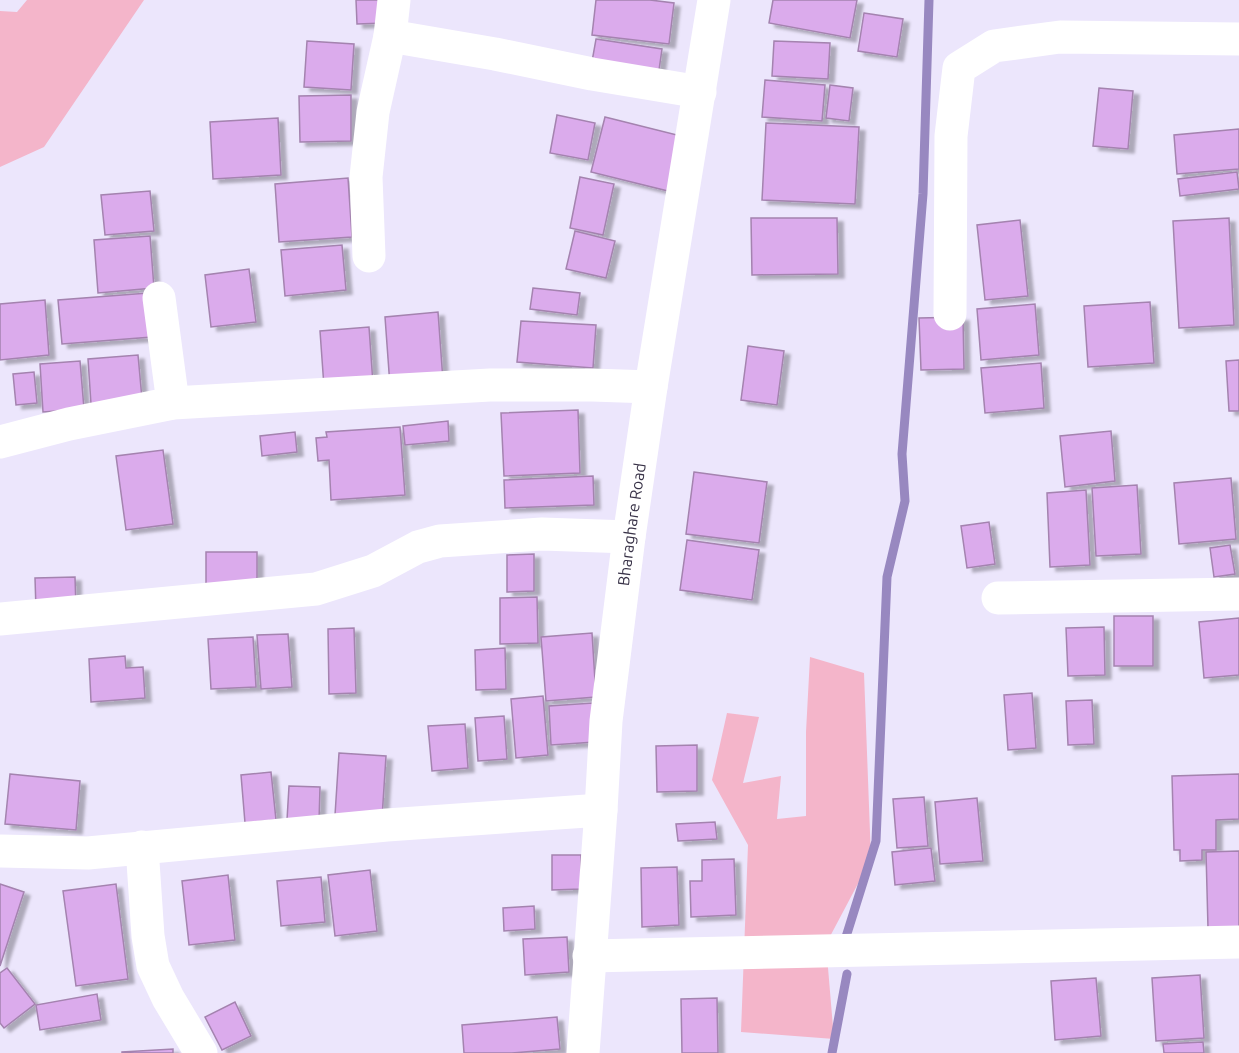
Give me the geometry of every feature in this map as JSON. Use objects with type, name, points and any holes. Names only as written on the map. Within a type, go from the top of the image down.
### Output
[{"type":"street","points":[[369,256],[366,177],[373,112],[390,36],[394,0]]},
{"type":"street","name":"Bharaghare Road","points":[[583,1053],[606,721],[651,387],[714,0]]},
{"type":"street","points":[[390,36],[700,92]]},
{"type":"street","points":[[950,314],[951,136],[959,68],[994,46],[1060,37],[1239,39]]},
{"type":"street","points":[[159,298],[173,403]]},
{"type":"street","points":[[0,442],[69,424],[173,403],[490,385],[651,387]]},
{"type":"street","points":[[0,620],[316,589],[373,571],[418,547],[440,541],[542,534],[629,537]]},
{"type":"street","points":[[998,598],[1239,594]]},
{"type":"street","points":[[0,851],[88,853],[387,825],[601,810]]},
{"type":"street","points":[[142,847],[148,936],[153,966],[168,998],[201,1053]]},
{"type":"street","points":[[589,956],[1239,942]]},
{"type":"shaded area","points":[[27,0],[144,0],[44,147],[0,167],[0,11],[17,12]]},
{"type":"shaded area","points":[[810,657],[864,673],[871,859],[826,944],[834,1039],[741,1032],[748,845],[712,780],[727,713],[759,717],[743,783],[781,776],[777,819],[806,816],[806,732]]},
{"type":"building","points":[[356,0],[384,0],[385,23],[357,24]]},
{"type":"building","points":[[596,0],[650,0],[674,3],[669,44],[592,35]]},
{"type":"building","points":[[773,0],[857,0],[850,38],[769,23]]},
{"type":"building","points":[[864,13],[903,19],[897,57],[858,51]]},
{"type":"building","points":[[596,39],[662,49],[658,77],[591,67]]},
{"type":"building","points":[[307,41],[354,44],[351,90],[304,87]]},
{"type":"building","points":[[774,41],[830,43],[828,79],[772,76]]},
{"type":"building","points":[[765,80],[825,85],[822,121],[762,117]]},
{"type":"building","points":[[830,85],[853,88],[849,121],[826,118]]},
{"type":"building","points":[[1099,88],[1133,91],[1128,149],[1093,146]]},
{"type":"building","points":[[351,95],[351,141],[300,142],[299,96]]},
{"type":"building","points":[[557,115],[595,123],[588,160],[550,153]]},
{"type":"building","points":[[605,117],[681,136],[668,191],[591,172]]},
{"type":"building","points":[[278,118],[281,175],[213,179],[210,122]]},
{"type":"building","points":[[766,123],[859,127],[855,204],[762,200]]},
{"type":"building","points":[[1239,129],[1239,169],[1177,174],[1174,135]]},
{"type":"building","points":[[1237,172],[1239,189],[1180,196],[1178,179]]},
{"type":"building","points":[[580,177],[614,184],[603,235],[570,228]]},
{"type":"building","points":[[348,178],[352,237],[279,242],[275,184]]},
{"type":"building","points":[[150,191],[154,231],[105,235],[101,195]]},
{"type":"building","points":[[751,218],[837,218],[838,274],[752,275]]},
{"type":"building","points":[[1229,218],[1234,325],[1179,328],[1173,221]]},
{"type":"building","points":[[1020,220],[1028,296],[985,300],[977,225]]},
{"type":"building","points":[[575,231],[615,241],[606,278],[566,269]]},
{"type":"building","points":[[150,236],[154,288],[98,293],[94,240]]},
{"type":"building","points":[[342,245],[346,290],[285,296],[281,250]]},
{"type":"building","points":[[249,269],[256,322],[211,327],[205,275]]},
{"type":"building","points":[[533,288],[580,293],[577,315],[530,309]]},
{"type":"building","points":[[148,293],[152,337],[62,344],[58,300]]},
{"type":"building","points":[[45,300],[49,355],[0,360],[0,304]]},
{"type":"building","points":[[1150,302],[1154,363],[1088,367],[1084,306]]},
{"type":"building","points":[[1035,304],[1039,355],[981,360],[977,309]]},
{"type":"building","points":[[438,312],[443,381],[390,386],[385,317]]},
{"type":"building","points":[[963,317],[964,369],[921,370],[919,318]]},
{"type":"building","points":[[521,321],[596,325],[593,368],[517,362]]},
{"type":"building","points":[[369,327],[373,384],[324,387],[320,331]]},
{"type":"building","points":[[748,346],[784,351],[777,405],[741,400]]},
{"type":"building","points":[[138,355],[142,399],[91,404],[88,359]]},
{"type":"building","points":[[1239,360],[1239,411],[1229,411],[1226,361]]},
{"type":"building","points":[[80,361],[84,409],[43,412],[40,364]]},
{"type":"building","points":[[1041,363],[1044,408],[985,413],[981,368]]},
{"type":"building","points":[[34,372],[37,403],[16,405],[13,374]]},
{"type":"building","points":[[578,410],[580,473],[504,476],[501,413]]},
{"type":"building","points":[[448,421],[449,441],[405,445],[403,426]]},
{"type":"building","points":[[400,427],[405,495],[331,500],[329,460],[318,461],[316,438],[327,437],[326,432]]},
{"type":"building","points":[[1111,431],[1115,481],[1065,487],[1060,436]]},
{"type":"building","points":[[295,432],[297,452],[262,456],[260,436]]},
{"type":"building","points":[[163,450],[173,524],[126,530],[116,456]]},
{"type":"building","points":[[694,472],[767,482],[759,543],[686,534]]},
{"type":"building","points":[[593,476],[594,505],[505,508],[504,480]]},
{"type":"building","points":[[1231,478],[1236,539],[1179,544],[1174,483]]},
{"type":"building","points":[[1137,485],[1141,554],[1096,556],[1092,488]]},
{"type":"building","points":[[1086,490],[1090,565],[1050,567],[1047,493]]},
{"type":"building","points":[[989,522],[995,564],[967,568],[961,526]]},
{"type":"building","points":[[687,540],[759,550],[752,600],[680,590]]},
{"type":"building","points":[[1230,545],[1235,574],[1214,577],[1210,548]]},
{"type":"building","points":[[206,552],[257,552],[257,584],[206,584]]},
{"type":"building","points":[[534,554],[534,591],[507,592],[507,555]]},
{"type":"building","points":[[75,577],[76,609],[36,610],[35,578]]},
{"type":"building","points":[[537,597],[538,643],[500,644],[500,598]]},
{"type":"building","points":[[1114,616],[1153,616],[1153,666],[1114,666]]},
{"type":"building","points":[[1239,618],[1239,675],[1204,678],[1199,622]]},
{"type":"building","points":[[1104,627],[1105,675],[1068,676],[1066,628]]},
{"type":"building","points":[[354,628],[356,693],[329,694],[328,629]]},
{"type":"building","points":[[592,633],[596,697],[546,701],[541,637]]},
{"type":"building","points":[[288,634],[292,687],[261,689],[257,635]]},
{"type":"building","points":[[253,637],[256,687],[211,689],[208,639]]},
{"type":"building","points":[[505,648],[506,689],[476,690],[475,650]]},
{"type":"building","points":[[125,656],[126,668],[143,667],[145,698],[91,702],[89,659]]},
{"type":"building","points":[[1032,693],[1036,748],[1008,750],[1004,695]]},
{"type":"building","points":[[543,696],[548,755],[516,758],[511,699]]},
{"type":"building","points":[[1092,700],[1094,744],[1068,745],[1066,701]]},
{"type":"building","points":[[593,703],[595,742],[551,745],[549,706]]},
{"type":"building","points":[[504,716],[507,759],[478,761],[475,718]]},
{"type":"building","points":[[465,724],[468,768],[432,771],[428,726]]},
{"type":"building","points":[[697,745],[697,791],[657,792],[656,746]]},
{"type":"building","points":[[339,753],[386,756],[382,818],[335,815]]},
{"type":"building","points":[[271,772],[276,820],[245,823],[241,775]]},
{"type":"building","points":[[10,774],[80,781],[76,830],[5,824]]},
{"type":"building","points":[[1239,774],[1239,819],[1216,820],[1216,850],[1202,850],[1202,860],[1180,861],[1180,850],[1174,850],[1172,776]]},
{"type":"building","points":[[289,786],[320,787],[319,821],[287,820]]},
{"type":"building","points":[[924,797],[928,846],[897,848],[893,799]]},
{"type":"building","points":[[977,798],[983,861],[940,864],[935,802]]},
{"type":"building","points":[[715,822],[717,839],[678,841],[676,824]]},
{"type":"building","points":[[931,848],[935,881],[895,885],[892,852]]},
{"type":"building","points":[[1239,851],[1239,927],[1208,928],[1206,852]]},
{"type":"building","points":[[552,855],[581,855],[581,889],[552,890]]},
{"type":"building","points":[[734,859],[736,915],[691,917],[690,881],[702,881],[702,860]]},
{"type":"building","points":[[677,867],[679,925],[642,927],[641,868]]},
{"type":"building","points":[[370,870],[377,931],[335,936],[328,875]]},
{"type":"building","points":[[228,875],[235,940],[189,945],[182,881]]},
{"type":"building","points":[[321,877],[325,922],[281,926],[277,881]]},
{"type":"building","points":[[0,884],[24,892],[0,966]]},
{"type":"building","points":[[116,884],[128,979],[76,986],[63,891]]},
{"type":"building","points":[[534,906],[535,929],[504,931],[503,908]]},
{"type":"building","points":[[567,937],[569,972],[525,975],[523,939]]},
{"type":"building","points":[[7,968],[35,1004],[4,1028],[0,1023],[0,973]]},
{"type":"building","points":[[1200,975],[1204,1038],[1156,1041],[1152,978]]},
{"type":"building","points":[[1096,978],[1101,1036],[1055,1040],[1051,981]]},
{"type":"building","points":[[97,994],[101,1020],[40,1030],[36,1005]]},
{"type":"building","points":[[717,998],[718,1053],[682,1053],[681,999]]},
{"type":"building","points":[[235,1002],[251,1036],[222,1050],[205,1017]]},
{"type":"building","points":[[557,1017],[560,1049],[512,1053],[464,1053],[462,1025]]},
{"type":"building","points":[[1203,1042],[1204,1053],[1164,1053],[1163,1044]]},
{"type":"building","points":[[173,1049],[173,1053],[122,1053],[122,1052]]},
{"type":"waterway","points":[[845,940],[876,841],[887,577],[905,501],[902,454],[923,194],[929,0]]},
{"type":"waterway","points":[[832,1053],[847,974]]}]
